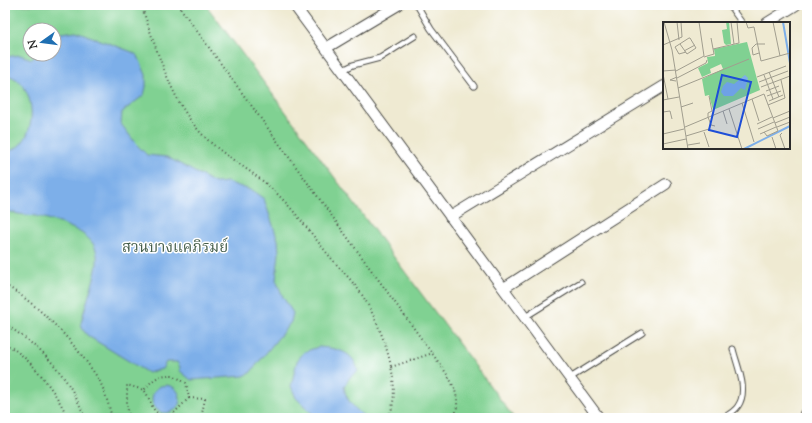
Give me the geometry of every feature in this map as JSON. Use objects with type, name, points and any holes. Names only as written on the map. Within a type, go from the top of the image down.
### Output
[{"type":"street","points":[[294,5],[599,418]]},
{"type":"street","points":[[326,48],[398,5]]},
{"type":"street","points":[[769,22],[796,5]]},
{"type":"street","points":[[450,217],[663,87]]},
{"type":"street","points":[[504,288],[666,184]]},
{"type":"lane","points":[[417,5],[431,29],[474,86]]},
{"type":"lane","points":[[729,5],[741,22]]},
{"type":"lane","points":[[343,70],[353,65],[380,58],[415,36]]},
{"type":"lane","points":[[525,317],[581,282]]},
{"type":"lane","points":[[570,378],[642,333]]},
{"type":"lane","points":[[723,418],[737,407],[741,398],[742,383],[733,349]]},
{"type":"path","points":[[141,5],[165,70],[180,102],[194,126],[210,143],[272,189],[298,217],[363,296],[386,345],[391,367],[394,386],[391,413],[388,418]]},
{"type":"path","points":[[178,5],[433,353],[455,386],[457,398],[454,418]]},
{"type":"path","points":[[5,285],[21,294],[44,314],[85,360],[100,382],[112,418]]},
{"type":"path","points":[[5,324],[28,340],[54,363],[67,380],[85,418]]},
{"type":"path","points":[[5,344],[33,365],[64,409],[68,418]]},
{"type":"path","points":[[391,367],[433,353]]},
{"type":"path","points":[[144,390],[158,376],[174,375],[186,384],[189,398]]},
{"type":"path","points":[[130,418],[127,407],[127,386],[144,390],[150,397],[151,407],[156,413],[163,416],[171,416],[189,398],[205,399],[202,418]]},
{"type":"path","points":[[152,418],[156,413]]},
{"type":"path","points":[[173,414],[174,418]]},
{"type":"green space","name":"สวนบางแคภิรมย์","points":[[5,5],[206,5],[514,418],[5,418]]},
{"type":"water","points":[[76,31],[132,52],[138,56],[146,75],[144,95],[122,112],[121,124],[137,145],[147,155],[167,157],[215,183],[227,182],[253,191],[264,199],[278,240],[279,253],[276,280],[283,297],[293,313],[291,322],[250,373],[244,376],[191,380],[180,371],[180,367],[177,362],[166,362],[162,369],[148,373],[88,336],[83,330],[81,323],[93,283],[96,267],[97,255],[93,244],[83,234],[66,226],[41,217],[18,214],[5,209],[5,152],[17,147],[25,138],[30,126],[31,113],[29,100],[24,88],[16,79],[5,75],[5,57],[20,55],[22,56],[22,62],[62,62],[62,33]]},
{"type":"water","points":[[318,347],[338,350],[353,359],[358,371],[350,377],[344,387],[345,392],[352,405],[366,418],[316,417],[296,398],[291,386],[297,361],[304,352]]},
{"type":"water","points":[[166,385],[176,389],[180,399],[176,409],[166,413],[156,409],[152,399],[156,389]]}]
